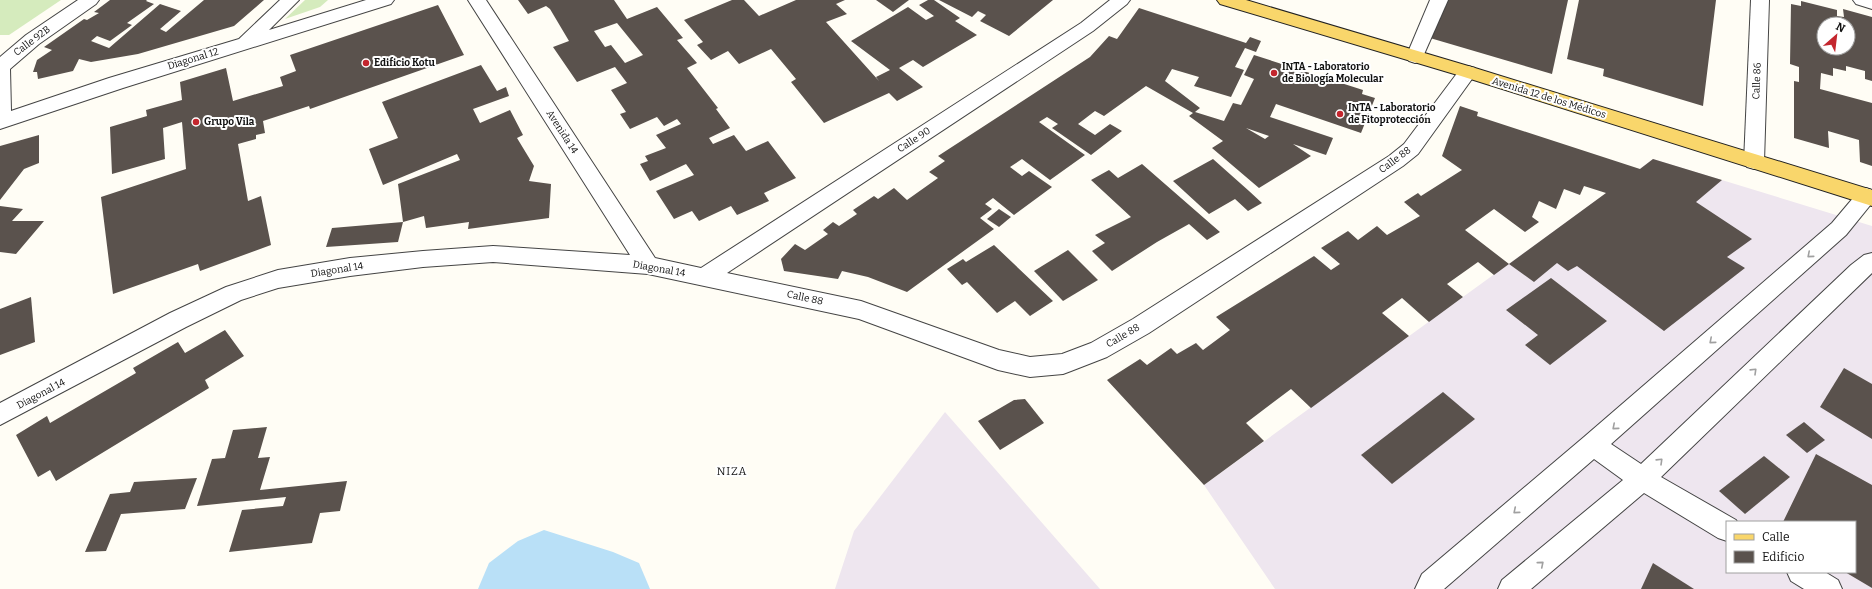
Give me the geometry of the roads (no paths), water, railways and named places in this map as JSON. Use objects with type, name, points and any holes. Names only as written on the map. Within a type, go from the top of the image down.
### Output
[{"type":"main road","name":"Avenida 12 de los Médicos","points":[[1226,0],[1468,72],[1869,197]]},
{"type":"street","name":"Calle 92B","points":[[1,121],[1,67],[13,54],[31,40],[90,0]]},
{"type":"street","points":[[242,44],[290,0]]},
{"type":"street","name":"Diagonal 12","points":[[1,121],[116,82],[385,0]]},
{"type":"street","name":"Avenida 14","points":[[477,0],[648,265]]},
{"type":"street","name":"Calle 90","points":[[704,277],[1087,27],[1121,0]]},
{"type":"street","points":[[1415,57],[1439,0]]},
{"type":"street","name":"Calle 86","points":[[1754,162],[1760,0]]},
{"type":"street","points":[[1862,0],[1872,3]]},
{"type":"street","name":"Calle 88","points":[[704,277],[861,310],[998,360],[1030,367],[1063,364],[1099,350],[1140,326],[1396,161],[1411,149],[1468,72]]},
{"type":"street","points":[[1427,587],[1593,445],[1839,229],[1869,197]]},
{"type":"street","name":"Diagonal 14","points":[[0,415],[185,316],[234,293],[278,279],[357,266],[423,258],[493,254],[648,265],[704,277]]},
{"type":"street","points":[[1511,589],[1642,478],[1868,270]]},
{"type":"street","points":[[1593,445],[1642,478],[1726,528]]},
{"type":"street","points":[[1802,573],[1829,589]]},
{"type":"waterway","points":[[515,589],[544,566],[613,589]]},
{"type":"place","name":"Edificio Kotu","points":[[366,63]]},
{"type":"place","name":"INTA - Laboratorio de Biología Molecular","points":[[1274,73]]},
{"type":"place","name":"INTA - Laboratorio de Fitoprotección","points":[[1340,114]]},
{"type":"place","name":"Grupo Vila","points":[[196,122]]},
{"type":"district","name":"NIZA","points":[[732,471]]}]
